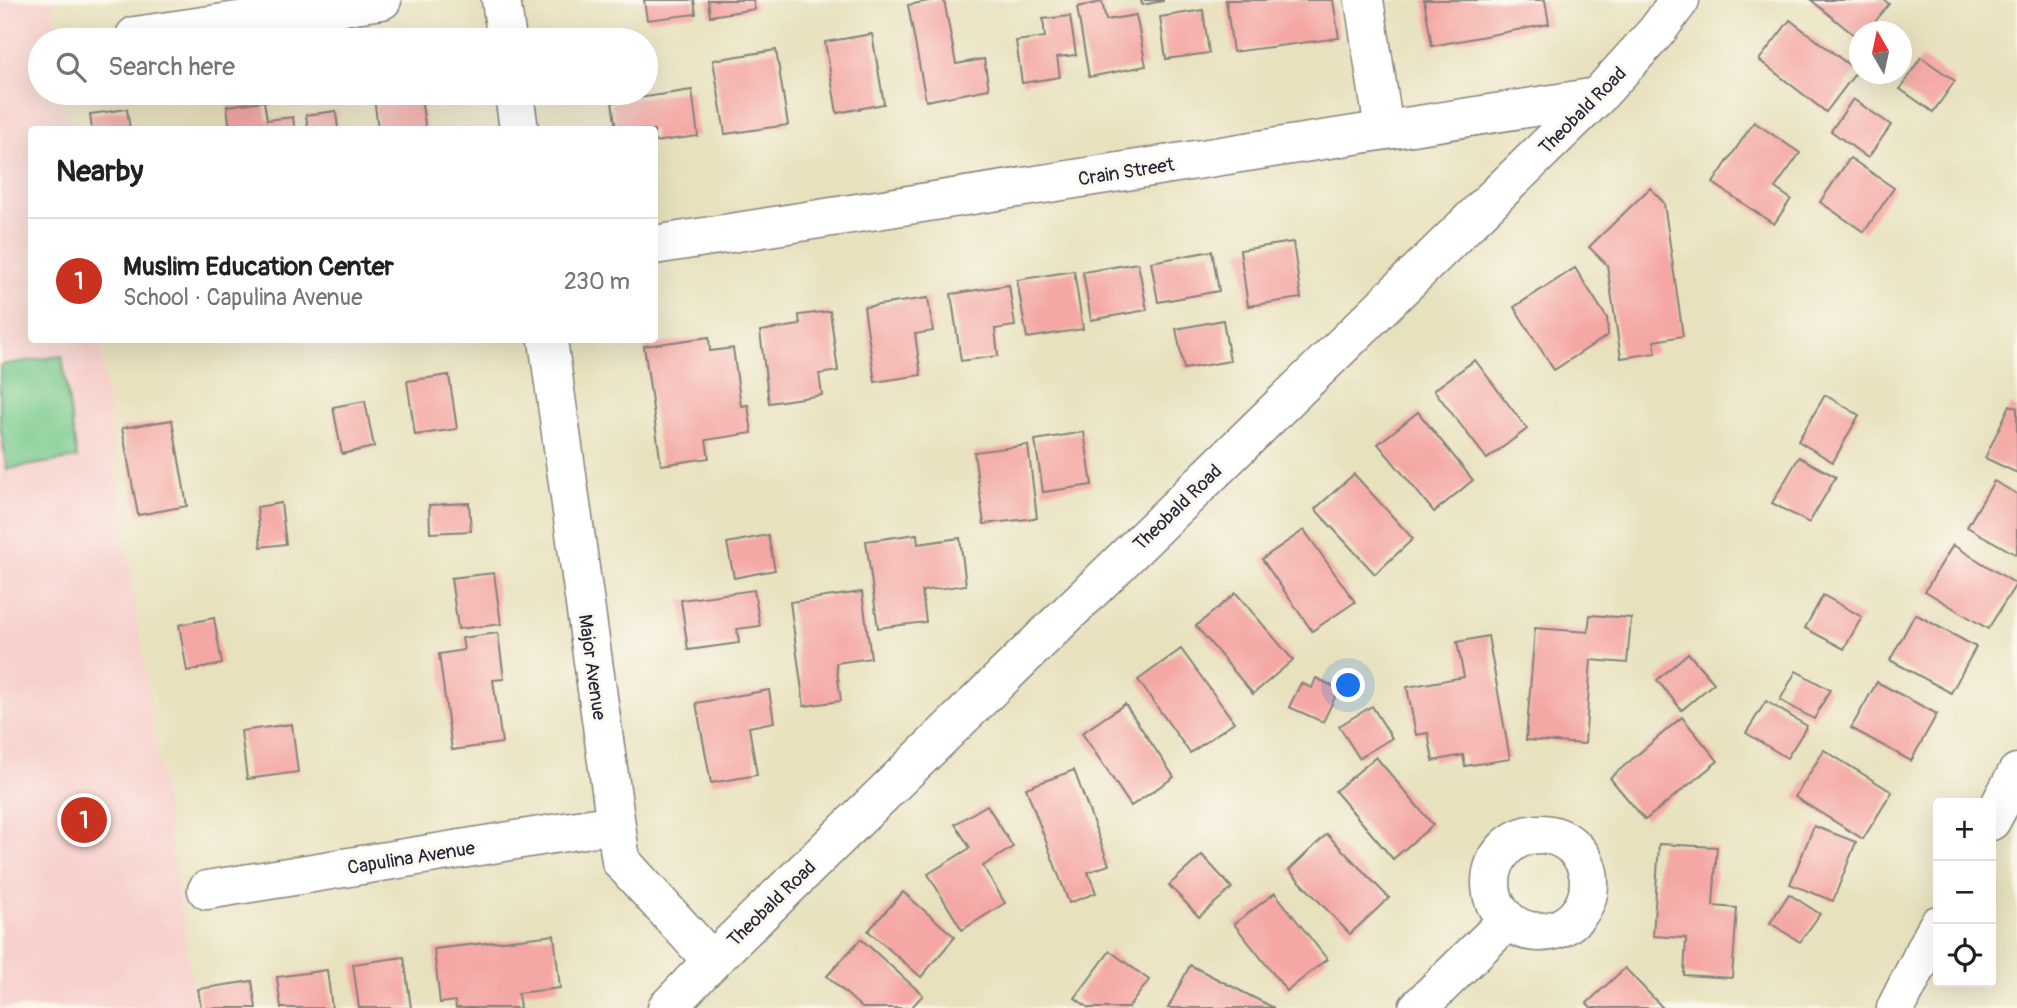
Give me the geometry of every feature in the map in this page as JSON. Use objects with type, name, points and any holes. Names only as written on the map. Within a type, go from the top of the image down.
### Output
[{"type":"street","points":[[190,28],[382,0]]},
{"type":"street","points":[[501,0],[504,28]]},
{"type":"street","points":[[1364,0],[1384,131]]},
{"type":"street","name":"Theobald Road","points":[[667,1008],[1597,97],[1654,16],[1680,0]]},
{"type":"street","name":"Crain Street","points":[[658,244],[1597,97]]},
{"type":"street","points":[[516,105],[518,126]]},
{"type":"street","name":"Major Avenue","points":[[548,343],[621,861],[712,961]]},
{"type":"street","points":[[1996,812],[2017,773]]},
{"type":"street","name":"Capulina Avenue","points":[[207,890],[615,824]]},
{"type":"street","points":[[1418,1008],[1508,920]]},
{"type":"street","points":[[1896,1008],[1933,935]]},
{"type":"shaded area","points":[[0,0],[52,0],[56,28],[28,28],[28,105],[67,105],[70,126],[28,126],[28,343],[99,343],[136,612],[196,1008],[0,1008]]},
{"type":"green space","points":[[62,356],[77,458],[7,469],[0,424],[0,365]]},
{"type":"building","points":[[644,0],[694,0],[696,14],[647,20]]},
{"type":"building","points":[[708,0],[753,0],[755,9],[710,16]]},
{"type":"building","points":[[944,0],[956,64],[984,59],[989,89],[926,101],[908,5]]},
{"type":"building","points":[[1141,0],[1163,0],[1163,1],[1142,5]]},
{"type":"building","points":[[1226,0],[1333,0],[1339,38],[1233,52]]},
{"type":"building","points":[[1424,0],[1545,0],[1549,24],[1432,46]]},
{"type":"building","points":[[1811,0],[1884,0],[1889,4],[1876,21],[1849,21],[1849,31]]},
{"type":"building","points":[[1102,2],[1106,20],[1136,15],[1146,66],[1089,77],[1077,7]]},
{"type":"building","points":[[1203,10],[1209,53],[1166,59],[1160,17]]},
{"type":"building","points":[[1070,16],[1076,55],[1057,57],[1060,77],[1022,83],[1016,41],[1045,37],[1043,19]]},
{"type":"building","points":[[1790,20],[1849,65],[1849,82],[1826,112],[1759,60]]},
{"type":"building","points":[[872,34],[884,104],[837,113],[825,42]]},
{"type":"building","points":[[776,50],[788,125],[725,134],[713,60]]},
{"type":"building","points":[[1921,57],[1955,81],[1933,112],[1900,89],[1903,84],[1912,84],[1912,71]]},
{"type":"building","points":[[692,90],[698,136],[658,141],[658,126],[615,126],[612,105],[658,105],[658,95]]},
{"type":"building","points":[[1853,99],[1891,125],[1868,158],[1831,131]]},
{"type":"building","points":[[265,105],[267,120],[293,117],[294,126],[230,126],[227,106]]},
{"type":"building","points":[[375,105],[422,105],[425,126],[378,126]]},
{"type":"building","points":[[127,109],[129,126],[92,126],[90,114]]},
{"type":"building","points":[[336,111],[338,126],[307,126],[306,115]]},
{"type":"building","points":[[1754,122],[1800,153],[1775,188],[1791,199],[1774,224],[1713,183]]},
{"type":"building","points":[[1850,158],[1894,188],[1864,232],[1820,202]]},
{"type":"building","points":[[1650,188],[1664,203],[1683,336],[1654,341],[1656,353],[1621,358],[1607,265],[1589,247]]},
{"type":"building","points":[[1293,242],[1301,298],[1248,306],[1240,250]]},
{"type":"building","points":[[1212,251],[1219,291],[1158,302],[1151,262]]},
{"type":"building","points":[[1138,263],[1147,310],[1091,320],[1083,272]]},
{"type":"building","points":[[1575,268],[1607,318],[1608,335],[1554,370],[1514,307]]},
{"type":"building","points":[[1074,271],[1083,329],[1027,338],[1017,280]]},
{"type":"building","points":[[1009,285],[1015,326],[995,329],[998,356],[961,361],[951,294]]},
{"type":"building","points":[[928,298],[933,331],[915,334],[921,375],[875,382],[864,307]]},
{"type":"building","points":[[830,311],[838,371],[819,374],[822,395],[769,403],[760,331],[800,325],[799,315]]},
{"type":"building","points":[[1223,320],[1230,361],[1184,369],[1176,329]]},
{"type":"building","points":[[709,337],[710,351],[733,348],[741,406],[748,405],[752,433],[706,440],[709,458],[661,465],[644,346]]},
{"type":"building","points":[[1475,360],[1527,429],[1487,459],[1434,390]]},
{"type":"building","points":[[449,375],[457,429],[415,435],[407,381]]},
{"type":"building","points":[[1825,395],[1859,415],[1833,462],[1798,441]]},
{"type":"building","points":[[365,401],[374,447],[342,454],[333,407]]},
{"type":"building","points":[[2010,405],[2017,408],[2017,473],[1985,458]]},
{"type":"building","points":[[1418,412],[1473,480],[1434,512],[1378,444]]},
{"type":"building","points":[[172,420],[187,506],[138,515],[122,428]]},
{"type":"building","points":[[1084,432],[1092,485],[1043,492],[1035,440]]},
{"type":"building","points":[[1028,445],[1037,518],[984,524],[974,452]]},
{"type":"building","points":[[1799,457],[1836,477],[1809,523],[1772,503]]},
{"type":"building","points":[[1354,474],[1413,539],[1375,574],[1315,509]]},
{"type":"building","points":[[1994,481],[2017,494],[2017,555],[1967,527]]},
{"type":"building","points":[[281,503],[286,544],[261,547],[257,507]]},
{"type":"building","points":[[469,503],[471,531],[430,533],[429,505]]},
{"type":"building","points":[[1304,530],[1355,602],[1312,631],[1262,559]]},
{"type":"building","points":[[917,534],[918,544],[960,538],[966,585],[922,591],[926,622],[878,628],[866,541]]},
{"type":"building","points":[[768,535],[775,570],[734,578],[727,543]]},
{"type":"building","points":[[1953,545],[2016,584],[1988,629],[1925,591]]},
{"type":"building","points":[[494,573],[501,624],[458,629],[451,578]]},
{"type":"building","points":[[754,590],[760,626],[737,629],[739,643],[688,650],[681,600]]},
{"type":"building","points":[[862,592],[871,658],[836,663],[841,701],[804,706],[790,602]]},
{"type":"building","points":[[1236,593],[1293,660],[1253,694],[1196,626]]},
{"type":"building","points":[[1823,595],[1862,617],[1844,649],[1805,628]]},
{"type":"building","points":[[1915,614],[1976,647],[1951,693],[1890,660]]},
{"type":"building","points":[[1590,615],[1631,618],[1627,663],[1591,660],[1585,744],[1526,740],[1535,628],[1588,632]]},
{"type":"building","points":[[214,618],[222,664],[187,671],[179,625]]},
{"type":"building","points":[[498,633],[504,679],[493,680],[502,743],[452,750],[439,654],[464,650],[462,638]]},
{"type":"building","points":[[1488,636],[1510,759],[1465,766],[1463,755],[1433,761],[1428,733],[1416,735],[1407,687],[1464,677],[1457,642]]},
{"type":"building","points":[[1181,649],[1234,722],[1190,753],[1138,680]]},
{"type":"building","points":[[1688,653],[1714,683],[1682,710],[1657,680]]},
{"type":"building","points":[[1796,671],[1830,690],[1814,719],[1780,700]]},
{"type":"building","points":[[1316,678],[1339,689],[1323,722],[1289,707],[1301,683],[1312,688]]},
{"type":"building","points":[[1877,682],[1937,714],[1911,761],[1851,728]]},
{"type":"building","points":[[769,690],[774,722],[749,727],[757,775],[711,783],[696,703]]},
{"type":"building","points":[[1766,701],[1807,726],[1787,758],[1746,733]]},
{"type":"building","points":[[1125,704],[1174,777],[1131,806],[1082,733]]},
{"type":"building","points":[[1372,706],[1392,738],[1359,758],[1339,726]]},
{"type":"building","points":[[1682,717],[1718,761],[1645,820],[1610,778]]},
{"type":"building","points":[[292,724],[298,772],[247,779],[241,731]]},
{"type":"building","points":[[1824,750],[1892,792],[1863,839],[1795,797]]},
{"type":"building","points":[[1376,757],[1433,825],[1393,859],[1335,791]]},
{"type":"building","points":[[1074,770],[1109,865],[1088,872],[1096,893],[1069,903],[1026,788]]},
{"type":"building","points":[[987,805],[1013,847],[983,866],[1005,903],[962,930],[928,874],[970,848],[955,824]]},
{"type":"building","points":[[1814,826],[1856,842],[1833,901],[1790,884]]},
{"type":"building","points":[[1327,834],[1389,898],[1350,934],[1289,870]]},
{"type":"building","points":[[1659,844],[1717,847],[1713,906],[1737,908],[1732,978],[1684,975],[1686,938],[1653,936]]},
{"type":"building","points":[[1202,855],[1232,888],[1199,917],[1169,885]]},
{"type":"building","points":[[903,892],[955,937],[921,977],[868,931]]},
{"type":"building","points":[[1275,893],[1327,959],[1287,991],[1234,924]]},
{"type":"building","points":[[1789,894],[1820,914],[1800,942],[1770,923]]},
{"type":"building","points":[[554,935],[560,988],[518,993],[520,1008],[456,1008],[455,1001],[440,1003],[434,949]]},
{"type":"building","points":[[861,939],[923,995],[911,1008],[862,1008],[827,976]]},
{"type":"building","points":[[1110,951],[1149,980],[1128,1008],[1089,1008],[1075,998]]},
{"type":"building","points":[[404,957],[411,1008],[359,1008],[353,964]]},
{"type":"building","points":[[1190,965],[1274,1008],[1168,1008]]},
{"type":"building","points":[[1625,968],[1663,1008],[1591,1008],[1587,1003]]},
{"type":"building","points":[[327,970],[332,1008],[281,1008],[277,977]]},
{"type":"building","points":[[252,981],[256,1008],[201,1008],[198,989]]},
{"type":"place","name":"Muslim Education Center","points":[[84,820]]}]
